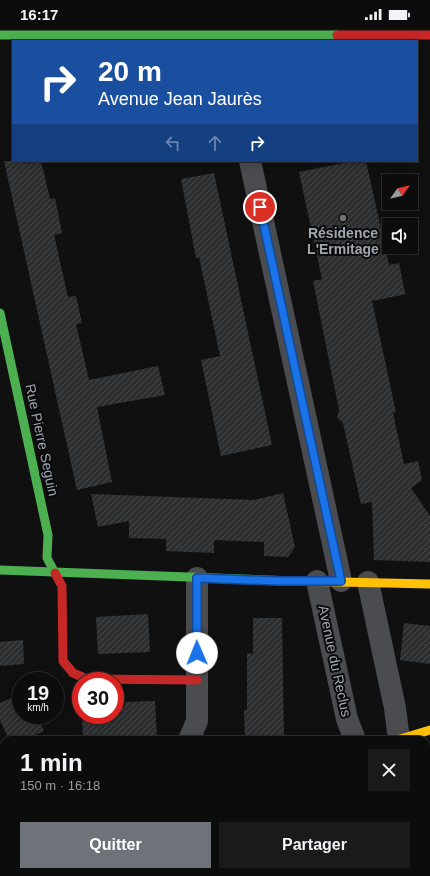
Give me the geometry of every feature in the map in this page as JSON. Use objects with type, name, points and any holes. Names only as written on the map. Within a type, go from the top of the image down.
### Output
[{"type":"street","points":[[0,35],[228,38],[430,35]]},
{"type":"street","points":[[250,162],[341,581]]},
{"type":"street","name":"Rue Pierre Seguin","points":[[0,313],[48,535],[47,558],[62,586],[63,661],[69,672],[87,679],[197,680]]},
{"type":"street","points":[[0,570],[278,581],[341,581],[430,584]]},
{"type":"street","points":[[191,736],[197,721],[197,578]]},
{"type":"street","name":"Avenue du Reclus","points":[[317,581],[347,720],[353,736]]},
{"type":"street","points":[[368,582],[395,708],[398,736]]},
{"type":"street","points":[[411,736],[430,730]]},
{"type":"building","points":[[4,161],[41,162],[50,199],[55,198],[62,233],[54,235],[68,297],[76,296],[82,323],[76,324],[89,380],[158,366],[165,395],[97,407],[112,482],[77,490]]},
{"type":"building","points":[[348,162],[366,162],[382,233],[382,254],[387,254],[389,265],[399,263],[406,294],[372,301],[396,412],[393,413],[404,464],[418,461],[422,480],[411,488],[430,516],[430,562],[374,560],[372,502],[361,504],[343,423],[337,417],[339,410],[313,281],[322,279],[299,172]]},
{"type":"building","points":[[214,173],[272,445],[221,456],[201,360],[220,356],[199,257],[196,258],[181,179]]},
{"type":"building","points":[[283,493],[295,547],[288,557],[264,556],[264,542],[214,540],[214,553],[166,551],[166,539],[129,538],[129,521],[98,527],[91,494],[254,500]]},
{"type":"building","points":[[148,614],[150,652],[98,654],[96,617]]},
{"type":"building","points":[[253,618],[282,618],[284,736],[245,736],[244,710],[247,710],[247,653],[253,654]]},
{"type":"building","points":[[404,623],[430,626],[430,664],[400,660]]},
{"type":"building","points":[[23,640],[24,664],[0,666],[0,642]]},
{"type":"building","points":[[12,698],[12,724],[41,724],[44,731],[33,736],[7,736],[0,720],[0,703]]},
{"type":"building","points":[[155,701],[157,736],[83,736],[82,724],[124,724],[125,702]]},
{"type":"traffic: fast","points":[[0,35],[337,35]]},
{"type":"traffic: fast","points":[[0,313],[48,535],[47,558],[55,573]]},
{"type":"traffic: fast","points":[[0,570],[295,581]]},
{"type":"traffic: slow","points":[[295,581],[430,584]]},
{"type":"traffic: slow","points":[[410,736],[430,730]]},
{"type":"traffic: jam","points":[[337,35],[430,35]]},
{"type":"traffic: jam","points":[[55,573],[62,586],[63,661],[73,673],[87,679],[197,680]]},
{"type":"place","name":"Résidence L'Ermitage","points":[[343,218]]},
{"type":"route","points":[[197,653],[197,578],[278,581],[341,581],[260,207]]}]
